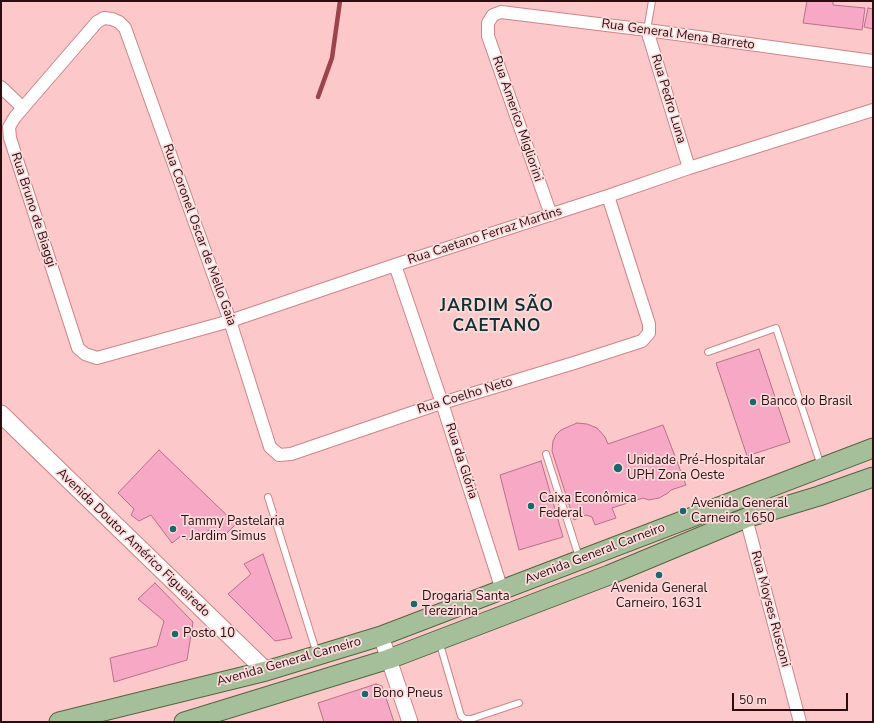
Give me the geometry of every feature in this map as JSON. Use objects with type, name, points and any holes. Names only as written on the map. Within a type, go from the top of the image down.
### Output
[{"type":"main road","name":"Avenida Doutor Américo Figueiredo","points":[[1,414],[266,671]]},
{"type":"main road","name":"Avenida General Carneiro","points":[[59,722],[266,671],[381,636],[873,448]]},
{"type":"main road","name":"Avenida General Carneiro","points":[[184,722],[390,659],[609,575],[746,518],[819,496],[873,477]]},
{"type":"street","name":"Rua General Mena Barreto","points":[[488,23],[493,15],[501,12],[647,30],[873,61]]},
{"type":"street","name":"Rua Bruno de Biaggi","points":[[97,358],[85,354],[78,348],[10,138],[9,127],[14,116],[97,22],[104,18],[112,19]]},
{"type":"street","name":"Rua Coronel Oscar de Mello Gaia","points":[[112,19],[119,22],[125,28],[230,321],[270,447],[279,455]]},
{"type":"street","name":"Rua Americo Migliorini","points":[[488,23],[488,36],[551,215]]},
{"type":"street","name":"Rua Pedro Luna","points":[[647,30],[689,168]]},
{"type":"street","points":[[1,87],[22,107]]},
{"type":"street","name":"Rua Caetano Ferraz Martins","points":[[97,358],[230,321],[689,168],[873,110]]},
{"type":"street","name":"Rua Coelho Neto","points":[[279,455],[291,454],[442,403],[642,341],[648,333],[649,324],[608,196]]},
{"type":"street","name":"Rua da Glória","points":[[395,265],[442,403],[502,590]]},
{"type":"street","name":"Rua Moyses Rusconi","points":[[746,518],[800,722]]},
{"type":"street","points":[[381,636],[410,722]]},
{"type":"lane","points":[[647,30],[652,1]]},
{"type":"lane","points":[[708,352],[776,328],[821,468]]},
{"type":"lane","points":[[546,454],[580,560]]},
{"type":"lane","points":[[268,497],[318,656]]},
{"type":"lane","points":[[439,640],[461,716],[465,719],[471,719],[518,703]]},
{"type":"building","points":[[807,1],[833,1],[833,5],[865,8],[862,30],[803,23]]},
{"type":"building","points":[[868,8],[873,9],[873,29],[864,27]]},
{"type":"building","name":"Banco do Brasil","points":[[759,349],[790,442],[747,456],[716,363]]},
{"type":"building","name":"Unidade Pré-Hospitalar UPH Zona Oeste","points":[[577,423],[587,424],[597,428],[605,437],[608,444],[663,425],[686,485],[671,490],[659,498],[649,500],[643,498],[612,508],[616,518],[595,525],[592,517],[586,515],[574,520],[552,451],[553,441],[556,435],[561,430]]},
{"type":"building","points":[[159,450],[236,524],[221,539],[211,529],[190,541],[181,536],[172,543],[151,515],[139,521],[131,515],[134,509],[118,493]]},
{"type":"building","name":"Caixa Econômica Federal","points":[[541,461],[563,537],[519,550],[500,475]]},
{"type":"building","points":[[263,554],[292,638],[275,641],[228,594],[251,574],[244,564]]},
{"type":"building","name":"Posto 10","points":[[155,583],[193,622],[187,660],[114,682],[110,658],[157,646],[164,621],[138,599]]},
{"type":"building","name":"Bono Pneus","points":[[376,684],[382,686],[394,722],[324,722],[318,703]]},
{"type":"waterway","points":[[318,97],[332,58],[340,1]]},
{"type":"place","name":"Banco do Brasil","points":[[753,402]]},
{"type":"place","name":"Unidade Pré-Hospitalar UPH Zona Oeste","points":[[618,468]]},
{"type":"place","name":"Caixa Econômica Federal","points":[[531,506]]},
{"type":"place","name":"Avenida General Carneiro 1650","points":[[683,511]]},
{"type":"place","name":"Tammy Pastelaria - Jardim Simus","points":[[173,529]]},
{"type":"place","name":"Avenida General Carneiro, 1631","points":[[659,575]]},
{"type":"place","name":"Drogaria Santa Terezinha","points":[[414,604]]},
{"type":"place","name":"Posto 10","points":[[175,634]]},
{"type":"place","name":"Bono Pneus","points":[[365,694]]},
{"type":"district","name":"JARDIM SÃO CAETANO","points":[[497,317]]}]
